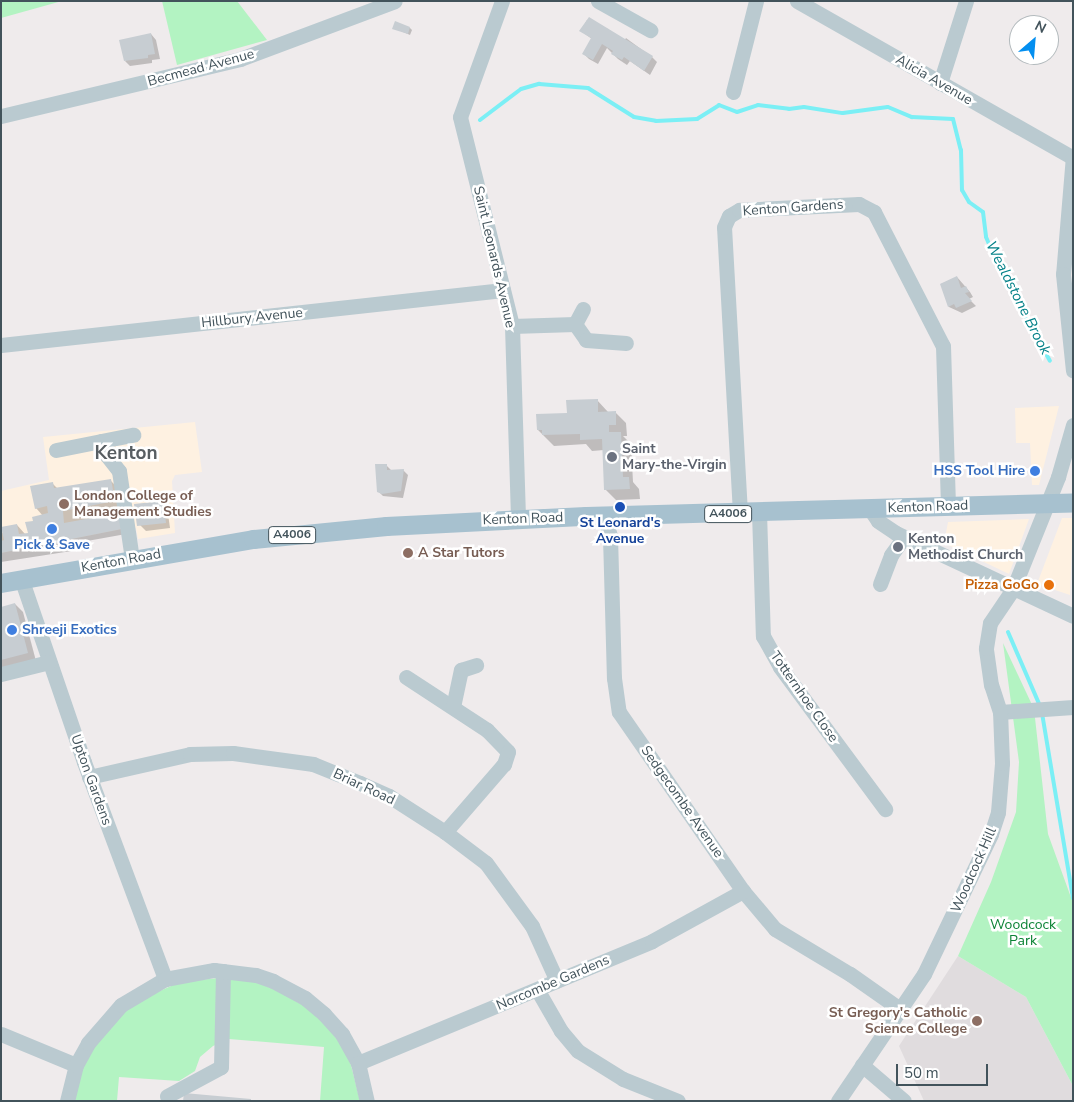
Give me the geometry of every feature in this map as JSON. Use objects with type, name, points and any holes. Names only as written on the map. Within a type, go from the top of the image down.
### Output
[{"type":"main road","name":"Kenton Road","points":[[1,582],[262,538],[386,526],[518,519],[948,507],[1049,502]]},
{"type":"main road","name":"A4006","points":[[1049,502],[1073,502]]},
{"type":"street","name":"Becmead Avenue","points":[[1,116],[240,59],[395,1]]},
{"type":"street","name":"Saint Leonards Avenue","points":[[502,1],[460,117],[512,326],[518,519]]},
{"type":"street","points":[[598,1],[650,30]]},
{"type":"street","points":[[733,92],[756,1]]},
{"type":"street","name":"Alicia Avenue","points":[[797,1],[1073,157]]},
{"type":"street","points":[[940,83],[966,1]]},
{"type":"street","points":[[1073,157],[1063,274],[1073,370]]},
{"type":"street","name":"Kenton Gardens","points":[[740,513],[724,227],[729,216],[739,210],[859,204],[874,212],[943,346],[948,507]]},
{"type":"street","name":"Hillbury Avenue","points":[[1,345],[503,290]]},
{"type":"street","points":[[575,324],[583,309]]},
{"type":"street","points":[[512,326],[575,324]]},
{"type":"street","points":[[575,324],[586,340],[626,343]]},
{"type":"street","name":"Woodcock Hill","points":[[838,1101],[924,974],[957,911],[994,827],[998,812],[1002,763],[1000,712],[991,685],[986,648],[990,623],[1013,589],[1049,502],[1073,425]]},
{"type":"street","points":[[56,450],[134,435]]},
{"type":"street","points":[[101,441],[104,452],[119,471],[132,559]]},
{"type":"street","points":[[870,508],[878,521],[904,536],[1073,616]]},
{"type":"street","name":"Totternhoe Close","points":[[759,512],[763,636],[780,667],[885,809]]},
{"type":"street","name":"Sedgecombe Avenue","points":[[604,516],[610,536],[614,678],[619,712],[743,891],[775,929],[850,974],[900,1010]]},
{"type":"street","points":[[880,584],[891,555],[904,536]]},
{"type":"street","name":"Upton Gardens","points":[[21,578],[90,777],[165,980]]},
{"type":"street","points":[[1,674],[49,662]]},
{"type":"street","points":[[453,707],[460,670],[476,665]]},
{"type":"street","points":[[406,677],[487,730],[508,752],[504,764],[445,832]]},
{"type":"street","points":[[1000,712],[1073,707]]},
{"type":"street","name":"Briar Road","points":[[90,777],[190,754],[264,755],[313,764],[360,783],[389,796],[445,832],[486,863],[510,894],[544,947],[558,981]]},
{"type":"street","name":"Norcombe Gardens","points":[[358,1063],[538,991],[652,940],[743,891]]},
{"type":"street","points":[[166,1096],[220,1067],[223,971]]},
{"type":"street","points":[[67,1101],[76,1065],[104,1021],[139,993],[165,980],[223,971],[265,978],[304,998],[342,1034],[358,1063],[367,1101]]},
{"type":"street","points":[[538,991],[561,1031],[578,1051],[624,1079],[678,1101]]},
{"type":"street","points":[[1,1034],[76,1065]]},
{"type":"street","points":[[862,1065],[904,1101]]},
{"type":"shaded area","points":[[1059,406],[1039,485],[1032,485],[1030,443],[1016,443],[1015,408]]},
{"type":"shaded area","points":[[195,422],[202,472],[175,475],[172,481],[175,533],[138,539],[136,528],[122,529],[1,553],[1,491],[49,480],[43,437]]},
{"type":"shaded area","points":[[1062,518],[1073,518],[1070,595],[1037,584]]},
{"type":"shaded area","points":[[1029,519],[1009,574],[944,543],[948,522]]},
{"type":"shaded area","name":"St Gregory's Catholic Science College","points":[[958,956],[1026,997],[1073,1086],[1073,1101],[924,1101],[899,1046]]},
{"type":"green space","points":[[1,1],[62,1],[1,18]]},
{"type":"green space","points":[[162,1],[237,1],[267,40],[177,65]]},
{"type":"green space","name":"Woodcock Park","points":[[1003,643],[1034,709],[1048,834],[1073,903],[1073,1086],[1026,997],[958,956],[991,882],[1016,812],[1019,762]]},
{"type":"green space","points":[[228,977],[254,981],[280,992],[306,1007],[326,1025],[343,1047],[351,1065],[360,1101],[320,1101],[324,1047],[229,1039],[213,1046],[200,1057],[195,1071],[179,1081],[119,1077],[117,1101],[74,1101],[80,1073],[92,1050],[111,1023],[133,1003],[180,982]]},
{"type":"building","points":[[589,17],[653,56],[644,71],[624,57],[622,60],[611,54],[613,51],[602,44],[593,60],[582,54],[591,38],[579,31]]},
{"type":"building","points":[[395,21],[410,27],[408,34],[392,29]]},
{"type":"building","points":[[151,33],[155,54],[148,55],[148,58],[124,61],[119,40]]},
{"type":"building","points":[[957,276],[961,288],[966,286],[969,292],[965,293],[972,301],[956,308],[954,304],[948,307],[940,284]]},
{"type":"building","name":"Saint Mary-the-Virgin","points":[[598,399],[598,412],[616,411],[616,425],[609,425],[609,432],[621,432],[623,477],[629,477],[630,489],[604,490],[602,439],[580,440],[580,434],[542,435],[542,430],[537,430],[536,414],[567,413],[566,400]]},
{"type":"building","points":[[375,464],[387,464],[387,470],[404,469],[401,491],[382,494],[377,492]]},
{"type":"building","points":[[111,479],[115,501],[63,511],[64,523],[119,513],[122,529],[1,553],[1,541],[4,540],[1,527],[17,524],[19,534],[28,533],[25,522],[33,521],[32,517],[48,513],[47,506],[35,509],[30,486],[53,482],[54,488]]},
{"type":"building","points":[[163,501],[166,523],[137,526],[134,504]]},
{"type":"building","name":"Shreeji Exotics","points":[[15,603],[28,653],[1,660],[1,607]]},
{"type":"building","points":[[184,1093],[251,1099],[251,1101],[183,1101]]},
{"type":"waterway","name":"Wealdstone Brook","points":[[480,120],[521,89],[539,84],[588,88],[634,117],[656,121],[697,119],[719,105],[737,112],[758,105],[789,109],[804,107],[843,113],[888,107],[912,117],[953,119],[961,150],[962,190],[969,202],[983,212],[986,237],[1002,274],[1050,361]]},
{"type":"waterway","name":"Wealdstone Brook","points":[[1008,632],[1040,706]]},
{"type":"waterway","name":"Wealdstone Brook","points":[[1042,713],[1073,898]]},
{"type":"place","name":"Saint Mary-the-Virgin","points":[[612,457]]},
{"type":"place","name":"HSS Tool Hire","points":[[1035,471]]},
{"type":"place","name":"London College of Management Studies","points":[[64,504]]},
{"type":"place","name":"St Leonard's Avenue","points":[[620,507]]},
{"type":"place","name":"Pick & Save","points":[[52,529]]},
{"type":"place","name":"Kenton Methodist Church","points":[[898,547]]},
{"type":"place","name":"A Star Tutors","points":[[408,553]]},
{"type":"place","name":"Pizza GoGo","points":[[1049,585]]},
{"type":"place","name":"Shreeji Exotics","points":[[12,630]]},
{"type":"place","name":"St Gregory's Catholic Science College","points":[[977,1021]]},
{"type":"district","name":"Kenton","points":[[126,454]]}]
